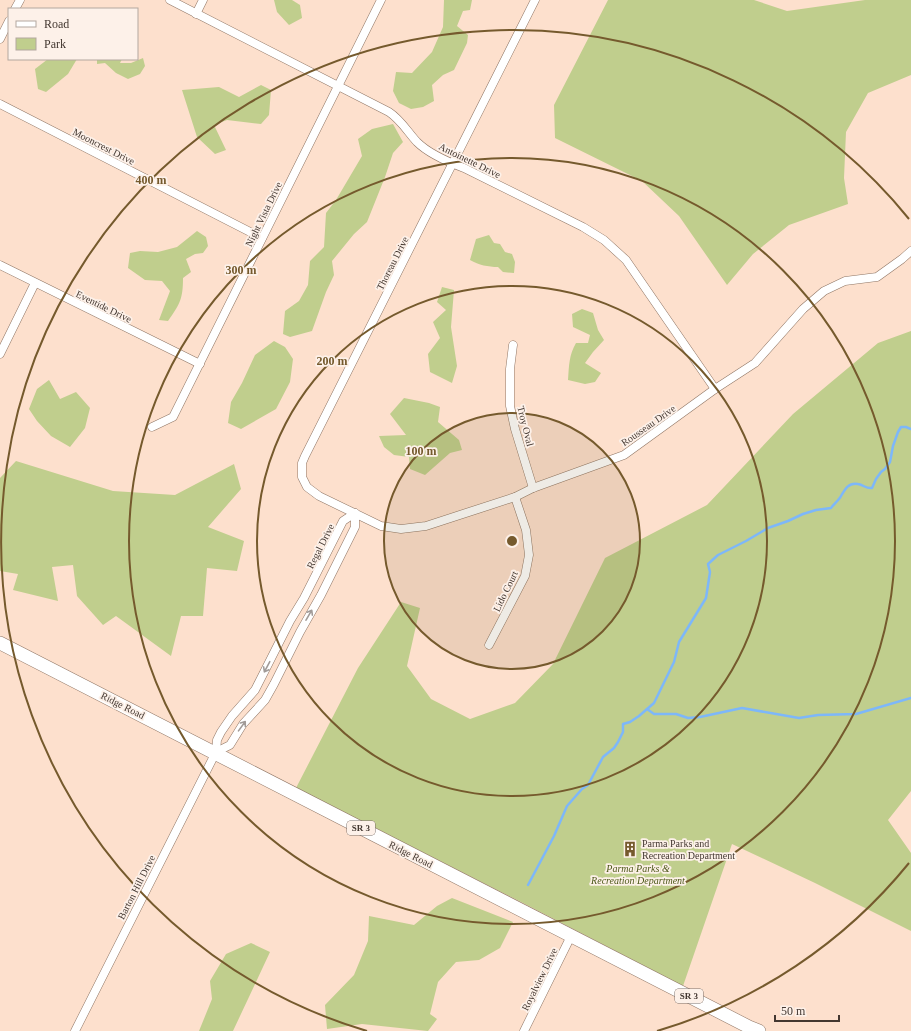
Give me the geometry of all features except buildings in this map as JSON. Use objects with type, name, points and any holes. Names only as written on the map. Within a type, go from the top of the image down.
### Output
[{"type":"main road","name":"Ridge Road","points":[[0,643],[216,752],[571,936],[759,1031]]},
{"type":"street","name":"Antoinette Drive","points":[[170,0],[389,112],[397,117],[418,143],[428,150],[583,226],[604,240],[626,260],[715,390]]},
{"type":"street","points":[[196,14],[203,0]]},
{"type":"street","name":"Night Vista Drive","points":[[152,427],[173,417],[381,0]]},
{"type":"street","name":"Thoreau Drive","points":[[355,513],[319,496],[307,487],[302,477],[302,463],[535,0]]},
{"type":"street","points":[[0,39],[8,23]]},
{"type":"street","name":"Mooncrest Drive","points":[[0,104],[262,238]]},
{"type":"street","name":"Rousseau Drive","points":[[355,513],[381,526],[401,529],[426,526],[515,497],[533,488],[624,455],[754,363],[803,308],[824,291],[845,281],[877,277],[911,251]]},
{"type":"street","name":"Eventide Drive","points":[[0,265],[200,364]]},
{"type":"street","points":[[0,354],[35,283]]},
{"type":"street","name":"Troy Oval","points":[[513,344],[510,369],[510,406],[514,429],[533,488]]},
{"type":"street","name":"Lido Court","points":[[489,645],[525,576],[529,555],[526,530],[515,497]]},
{"type":"street","points":[[216,752],[230,745],[242,724],[265,700],[321,595],[355,527],[355,513]]},
{"type":"street","name":"Regal Drive","points":[[216,752],[221,732],[232,716],[255,690],[343,521],[355,513]]},
{"type":"street","points":[[275,652],[287,658]]},
{"type":"street","name":"Barton Hill Drive","points":[[75,1031],[216,752]]},
{"type":"street","name":"Royalview Drive","points":[[524,1031],[571,936]]},
{"type":"green space","points":[[274,0],[292,0],[300,5],[302,18],[289,25],[277,12]]},
{"type":"green space","points":[[444,0],[472,0],[470,10],[463,11],[457,26],[468,35],[467,43],[454,70],[443,75],[432,85],[434,101],[423,107],[411,109],[399,103],[393,91],[396,72],[412,73],[432,52],[443,27]]},
{"type":"green space","points":[[608,0],[754,0],[787,11],[865,0],[911,0],[911,75],[868,93],[846,132],[844,178],[848,204],[789,225],[753,254],[727,285],[679,216],[642,181],[555,138],[554,105]]},
{"type":"green space","points":[[143,58],[145,66],[140,74],[128,79],[116,73],[105,63],[97,64],[97,60],[122,60],[120,63],[131,63]]},
{"type":"green space","points":[[47,60],[76,60],[68,74],[46,92],[38,89],[35,69]]},
{"type":"green space","points":[[261,85],[271,90],[269,115],[261,124],[227,120],[214,125],[226,150],[215,154],[197,137],[182,90],[219,87],[239,97]]},
{"type":"green space","points":[[393,124],[403,142],[393,153],[367,222],[354,234],[332,261],[334,275],[326,292],[312,331],[290,337],[283,334],[285,311],[299,301],[308,285],[310,261],[324,247],[326,213],[336,200],[362,156],[358,139],[372,129]]},
{"type":"green space","points":[[197,231],[206,237],[208,246],[203,253],[195,254],[186,259],[191,272],[183,278],[180,301],[168,321],[159,320],[170,291],[162,281],[145,280],[128,268],[130,253],[140,251],[158,252],[177,247]]},
{"type":"green space","points":[[489,235],[494,243],[500,244],[505,252],[512,254],[515,262],[514,273],[503,272],[498,267],[491,267],[470,260],[476,239]]},
{"type":"green space","points":[[442,287],[454,290],[451,327],[457,366],[452,383],[430,372],[428,354],[440,338],[433,322],[446,310],[437,302]]},
{"type":"green space","points":[[582,309],[593,313],[598,330],[604,340],[585,363],[601,373],[595,382],[585,384],[568,380],[570,360],[574,347],[576,343],[588,343],[590,335],[573,327],[572,314]]},
{"type":"green space","name":"Parma Parks & Recreation Department","points":[[911,331],[911,791],[888,820],[911,853],[911,931],[815,883],[732,844],[683,986],[296,788],[358,668],[401,602],[420,608],[407,666],[431,699],[470,719],[515,703],[553,664],[605,558],[707,505],[793,414],[878,343]]},
{"type":"green space","points":[[274,341],[285,347],[293,359],[290,382],[276,409],[241,429],[228,423],[231,402],[255,355]]},
{"type":"green space","points":[[49,380],[60,399],[76,392],[90,408],[85,428],[70,447],[51,436],[37,421],[29,409],[37,389]]},
{"type":"green space","points":[[404,398],[429,403],[440,407],[438,422],[459,440],[462,450],[450,453],[425,475],[410,469],[409,457],[394,455],[384,447],[379,436],[406,435],[390,414]]},
{"type":"green space","points":[[16,461],[113,491],[175,495],[234,464],[241,489],[208,527],[244,541],[237,571],[207,568],[203,616],[181,616],[171,656],[116,616],[103,625],[77,596],[73,565],[52,567],[58,601],[13,590],[18,574],[0,571],[0,478]]},
{"type":"green space","points":[[452,898],[513,922],[500,948],[479,960],[456,962],[438,982],[430,1014],[437,1019],[428,1031],[362,1024],[327,1029],[325,1005],[354,975],[368,941],[369,916],[414,925],[437,906]]},
{"type":"green space","points":[[251,943],[270,952],[233,1031],[199,1031],[212,999],[210,981],[226,954]]},
{"type":"waterway","points":[[528,885],[554,836],[567,806],[582,789],[588,785],[603,757],[614,748],[623,732],[623,724],[630,722],[639,716],[654,703],[674,662],[679,642],[706,598],[710,572],[708,564],[718,555],[768,528],[803,514],[831,508],[846,489],[852,484],[872,488],[876,479],[890,462],[893,446],[901,427],[911,429]]},
{"type":"waterway","points":[[647,709],[654,714],[676,714],[688,718],[700,717],[742,708],[799,718],[818,715],[856,714],[911,698]]},
{"type":"place","name":"Parma Parks and Recreation Department","points":[[630,849]]}]
